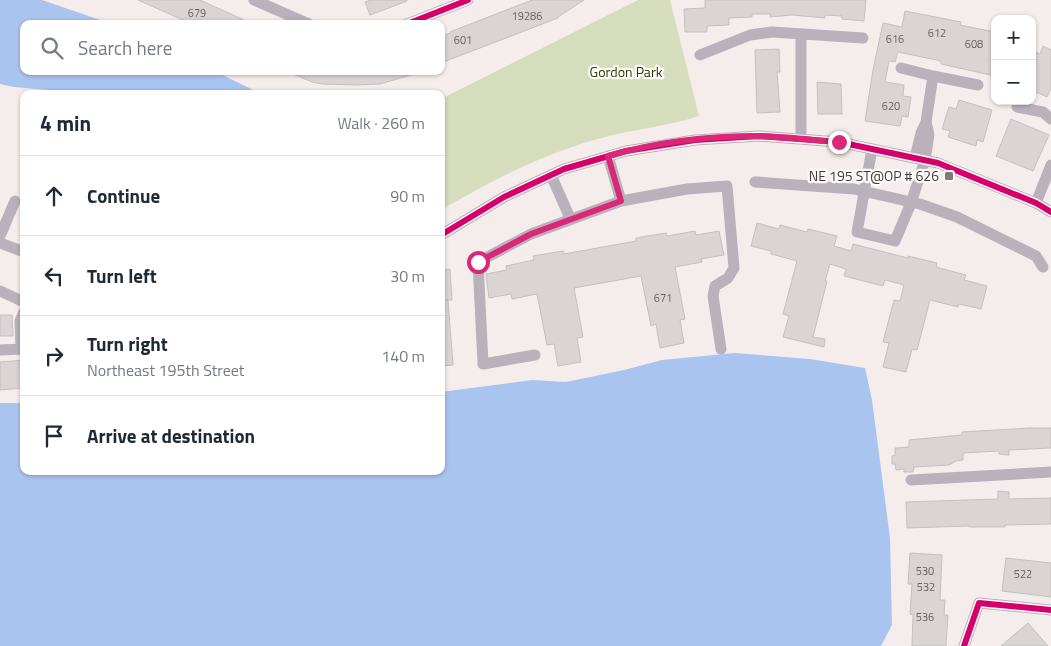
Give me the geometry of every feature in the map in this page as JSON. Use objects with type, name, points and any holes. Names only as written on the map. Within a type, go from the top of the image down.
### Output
[{"type":"street","points":[[254,0],[300,20]]},
{"type":"street","points":[[417,20],[468,0]]},
{"type":"street","points":[[700,54],[750,35],[772,32],[863,38]]},
{"type":"street","points":[[800,34],[801,139]]},
{"type":"street","points":[[901,68],[978,85]]},
{"type":"street","points":[[872,149],[857,232],[896,241],[912,203],[920,159],[929,135],[926,122],[933,76]]},
{"type":"street","points":[[1017,108],[1043,112],[1051,119]]},
{"type":"street","points":[[445,233],[504,196],[564,169],[626,151],[695,140],[759,136],[839,142],[938,163],[1036,203],[1051,212]]},
{"type":"street","points":[[608,156],[621,201]]},
{"type":"street","points":[[1036,203],[1051,165]]},
{"type":"street","points":[[551,175],[570,218]]},
{"type":"street","points":[[755,182],[854,190],[912,203],[957,217],[1036,256],[1042,267]]},
{"type":"street","points":[[535,356],[483,364],[478,262],[531,234],[570,218],[621,201],[687,190],[727,186],[734,268],[728,278],[715,286],[713,296],[721,349]]},
{"type":"street","points":[[0,236],[15,201]]},
{"type":"street","points":[[0,243],[20,250]]},
{"type":"street","points":[[0,291],[20,300]]},
{"type":"street","points":[[0,350],[20,349]]},
{"type":"street","points":[[911,480],[1051,472]]},
{"type":"street","points":[[964,646],[979,603],[1051,610]]},
{"type":"green space","name":"Gordon Park","points":[[638,0],[670,0],[699,116],[610,136],[557,152],[498,179],[445,208],[445,97]]},
{"type":"water","points":[[0,0],[42,0],[100,20],[20,20],[20,75],[222,75],[254,90],[49,90],[0,84]]},
{"type":"water","points":[[734,353],[810,359],[865,368],[872,400],[890,538],[892,625],[881,646],[0,646],[0,403],[20,403],[20,475],[445,475],[445,391],[532,380],[566,382],[662,360]]},
{"type":"building","points":[[138,0],[200,0],[244,20],[183,20]]},
{"type":"building","points":[[371,0],[407,1],[370,15],[365,2]]},
{"type":"building","points":[[532,0],[584,0],[558,18],[445,61],[445,35]]},
{"type":"building","points":[[705,0],[866,0],[864,21],[842,19],[842,16],[825,15],[825,18],[792,15],[770,17],[770,14],[752,14],[752,17],[729,18],[729,25],[707,26],[707,32],[685,32],[684,9],[705,8]]},
{"type":"building","points":[[905,11],[961,22],[960,25],[991,31],[991,75],[941,64],[941,61],[898,52],[895,62],[889,61],[885,82],[904,85],[903,96],[911,97],[908,117],[902,116],[900,126],[865,121],[883,23],[902,27]]},
{"type":"building","points":[[1043,46],[1051,50],[1051,88],[1047,97],[1036,92],[1036,52],[1040,54]]},
{"type":"building","points":[[779,49],[780,72],[777,72],[780,112],[757,113],[755,50]]},
{"type":"building","points":[[295,75],[411,75],[380,84],[355,85],[312,82]]},
{"type":"building","points":[[817,82],[841,84],[842,114],[818,114]]},
{"type":"building","points":[[959,100],[992,110],[983,142],[977,140],[976,146],[948,137],[950,131],[942,129],[949,107],[956,109]]},
{"type":"building","points":[[1011,119],[1049,135],[1033,171],[996,156]]},
{"type":"building","points":[[757,223],[779,229],[780,225],[807,232],[808,229],[837,236],[834,246],[851,251],[853,244],[908,258],[908,256],[937,263],[936,267],[966,275],[964,280],[987,286],[981,309],[959,304],[958,307],[930,300],[917,350],[912,349],[906,372],[883,367],[889,343],[883,342],[894,300],[900,301],[904,285],[885,280],[883,286],[844,276],[846,269],[830,264],[813,337],[825,339],[824,347],[783,337],[789,316],[783,314],[797,261],[751,246]]},
{"type":"building","points":[[695,231],[696,235],[719,231],[724,255],[701,259],[702,262],[675,267],[685,319],[680,320],[684,343],[660,348],[656,324],[651,326],[641,276],[574,288],[583,337],[577,338],[581,362],[558,366],[554,344],[547,345],[537,294],[512,299],[511,294],[489,298],[486,274],[507,270],[506,266],[534,260],[533,256],[563,251],[564,254],[636,241],[636,238],[666,233],[667,236]]},
{"type":"building","points":[[450,269],[452,300],[445,300],[445,270]]},
{"type":"building","points":[[445,300],[448,300],[453,365],[445,366]]},
{"type":"building","points":[[0,315],[12,315],[13,336],[0,336]]},
{"type":"building","points":[[20,360],[20,388],[0,390],[0,362]]},
{"type":"building","points":[[1051,428],[1051,448],[1009,450],[1009,455],[999,454],[999,451],[963,453],[963,460],[949,465],[914,467],[913,472],[904,472],[904,469],[896,470],[895,464],[892,464],[895,448],[909,447],[909,440],[962,435],[962,432]]},
{"type":"building","points":[[998,491],[1009,492],[1009,499],[1051,498],[1051,524],[1005,525],[1005,527],[907,528],[906,502],[998,499]]},
{"type":"building","points":[[910,553],[942,555],[940,600],[945,600],[944,615],[948,615],[946,646],[912,646],[913,615],[910,614],[912,584],[908,584]]},
{"type":"building","points":[[1006,558],[1051,563],[1051,597],[1002,591]]},
{"type":"building","points":[[1028,623],[1048,646],[1001,646]]},
{"type":"cycle path","points":[[417,20],[468,0]]},
{"type":"cycle path","points":[[445,233],[504,197],[564,169],[626,151],[695,140],[759,136],[839,142],[938,163],[1036,203],[1051,212]]},
{"type":"cycle path","points":[[964,646],[979,603],[1051,610]]},
{"type":"place","name":"NE 195 ST@OP # 626","points":[[949,176]]},
{"type":"route","points":[[478,262],[531,234],[570,218],[621,201],[608,156],[626,151],[695,140],[759,136],[839,142]]}]
